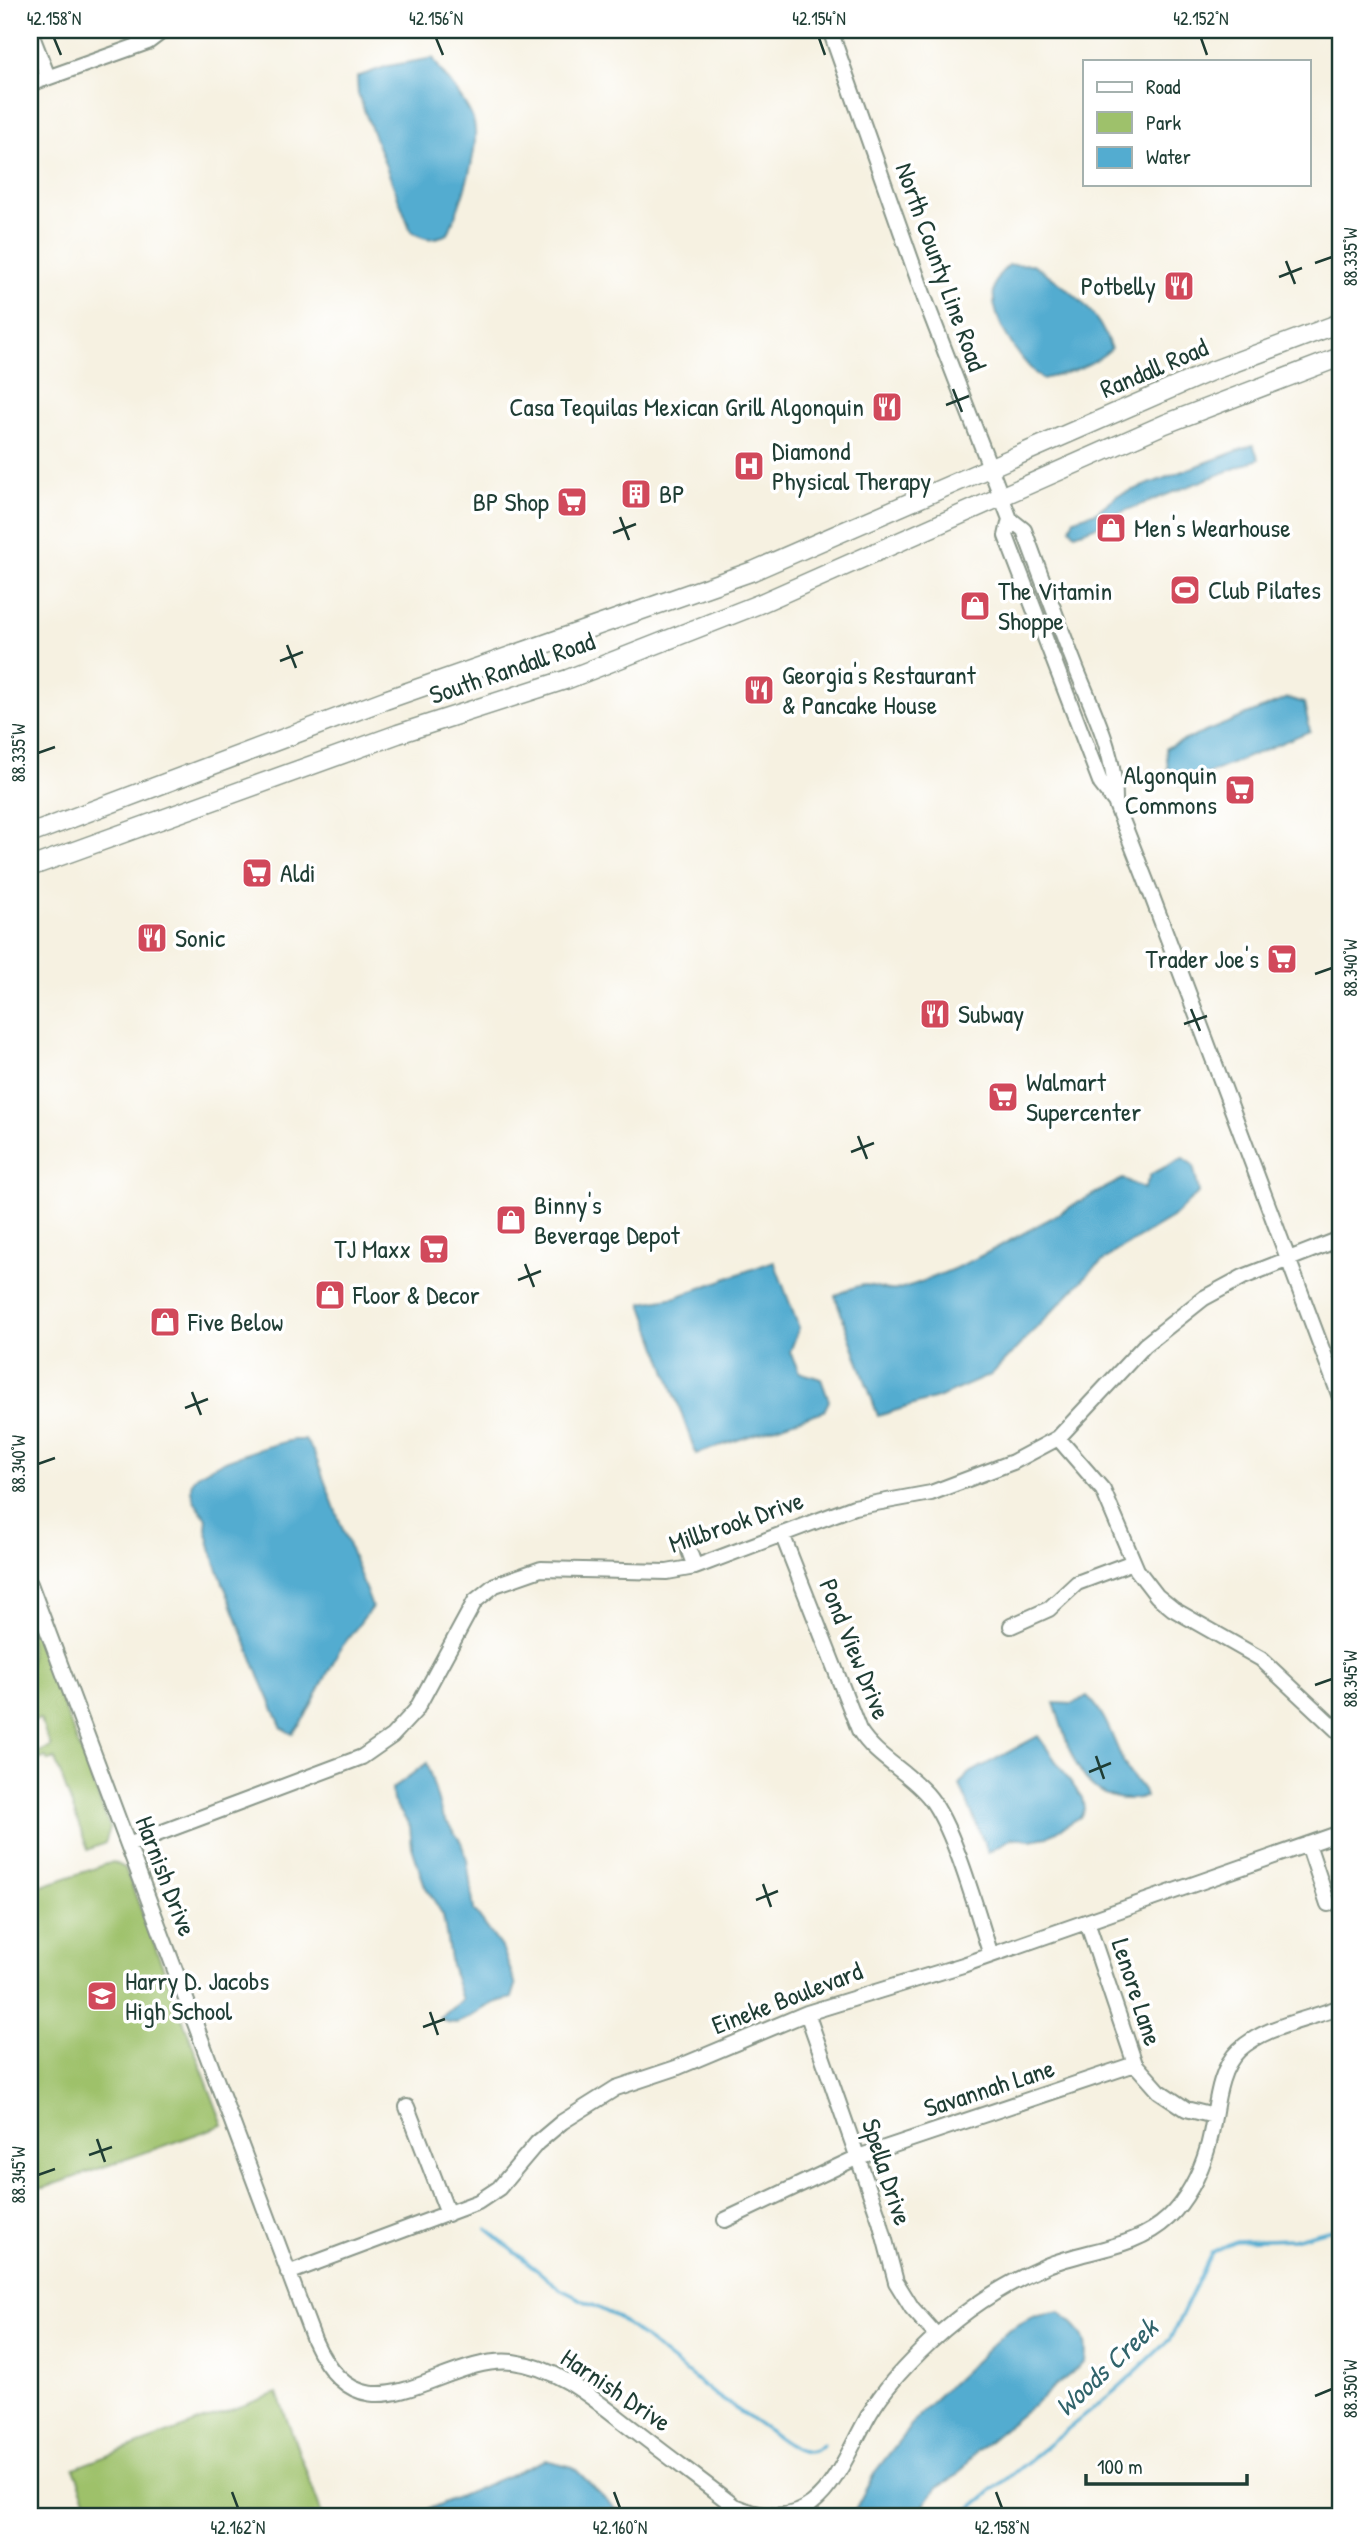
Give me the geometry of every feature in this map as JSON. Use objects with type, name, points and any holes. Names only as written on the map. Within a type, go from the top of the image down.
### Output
[{"type":"main road","name":"Randall Road","points":[[990,467],[1209,372],[1340,323]]},
{"type":"main road","points":[[1002,497],[1165,425],[1340,357]]},
{"type":"main road","name":"South Randall Road","points":[[30,834],[385,700],[753,571],[990,467]]},
{"type":"main road","name":"South Randall Road","points":[[30,867],[386,738],[568,679],[760,604],[1002,497]]},
{"type":"street","points":[[30,84],[148,42],[164,30]]},
{"type":"street","name":"North County Line Road","points":[[830,30],[926,302],[1010,519],[1024,530],[1074,663],[1102,725],[1115,777],[1115,802]]},
{"type":"street","points":[[30,31],[48,77]]},
{"type":"street","name":"North County Line Road","points":[[1010,519],[1006,536],[1101,785],[1115,802],[1340,1397]]},
{"type":"street","name":"Millbrook Drive","points":[[128,1845],[337,1767],[379,1747],[416,1710],[475,1601],[502,1582],[541,1569],[667,1572],[695,1567],[854,1507],[907,1499],[951,1486],[1013,1462],[1058,1438],[1145,1345],[1204,1298],[1287,1258],[1340,1239]]},
{"type":"street","points":[[1058,1438],[1103,1490],[1133,1562],[1165,1603],[1261,1659],[1340,1733]]},
{"type":"street","name":"Pond View Drive","points":[[782,1534],[859,1730],[878,1755],[929,1797],[943,1820],[991,1955]]},
{"type":"street","points":[[685,1540],[695,1567]]},
{"type":"street","points":[[1011,1626],[1049,1609],[1077,1583],[1133,1562]]},
{"type":"street","name":"Harnish Drive","points":[[30,1584],[236,2126],[288,2273],[322,2357],[339,2378],[374,2394],[416,2389],[485,2364],[512,2362],[536,2367],[570,2382],[734,2506],[760,2514],[791,2512],[825,2493],[833,2485],[872,2410],[891,2382],[937,2336],[985,2300],[1046,2266],[1132,2241],[1161,2224],[1179,2206],[1197,2176],[1208,2149],[1227,2066],[1237,2052],[1264,2035],[1340,2007]]},
{"type":"street","name":"Eineke Boulevard","points":[[288,2273],[478,2202],[499,2188],[537,2143],[600,2096],[807,2013],[991,1955],[1340,1833]]},
{"type":"street","points":[[1308,1844],[1328,1904]]},
{"type":"street","name":"Lenore Lane","points":[[1087,1922],[1135,2064],[1159,2091],[1186,2109],[1214,2116]]},
{"type":"street","name":"Spella Drive","points":[[807,2013],[858,2157],[896,2281],[912,2308],[937,2336]]},
{"type":"street","name":"Savannah Lane","points":[[724,2220],[858,2157],[1135,2064]]},
{"type":"street","points":[[407,2107],[448,2214]]},
{"type":"green space","points":[[30,1618],[110,1828],[105,1843],[88,1850],[55,1759],[48,1761],[46,1757],[30,1763],[30,1756],[51,1747],[40,1719],[30,1722]]},
{"type":"green space","name":"Harry D. Jacobs High School","points":[[113,1862],[125,1868],[223,2125],[44,2188],[30,2188],[30,1890]]},
{"type":"green space","points":[[277,2393],[323,2517],[93,2517],[74,2468]]},
{"type":"water","points":[[433,58],[472,117],[475,143],[469,176],[448,234],[429,238],[411,231],[358,94],[357,77],[388,66]]},
{"type":"water","points":[[1033,264],[1090,310],[1111,349],[1087,365],[1042,379],[1023,360],[998,318],[994,290],[999,275],[1009,265]]},
{"type":"water","points":[[1253,445],[1259,459],[1119,513],[1111,521],[1075,534],[1070,528],[1074,519],[1096,512],[1117,496]]},
{"type":"water","points":[[1288,698],[1304,703],[1310,731],[1181,785],[1169,779],[1166,748]]},
{"type":"water","points":[[1183,1158],[1193,1165],[1199,1192],[1172,1218],[1115,1252],[1093,1269],[991,1375],[940,1397],[878,1416],[835,1296],[861,1285],[896,1290],[926,1280],[984,1255],[1123,1179],[1144,1189],[1151,1174]]},
{"type":"water","points":[[774,1261],[799,1328],[790,1352],[799,1372],[821,1379],[829,1401],[824,1411],[696,1454],[642,1303],[676,1297]]},
{"type":"water","points":[[293,1440],[305,1440],[314,1453],[372,1607],[340,1649],[305,1717],[292,1734],[282,1728],[260,1678],[215,1562],[206,1529],[207,1518],[197,1506],[191,1485],[199,1474],[209,1468]]},
{"type":"water","points":[[1087,1696],[1100,1712],[1127,1769],[1142,1788],[1145,1797],[1123,1799],[1106,1795],[1092,1786],[1081,1772],[1054,1703],[1073,1704]]},
{"type":"water","points":[[1038,1736],[1082,1798],[1084,1809],[1080,1817],[1047,1837],[1031,1840],[1012,1838],[988,1852],[960,1785],[968,1774]]},
{"type":"water","points":[[427,1763],[442,1815],[461,1842],[467,1860],[474,1910],[503,1950],[516,1985],[512,1998],[453,2023],[440,2018],[462,2000],[451,1965],[443,1915],[425,1886],[412,1847],[410,1826],[393,1801],[392,1789]]},
{"type":"water","points":[[1060,2312],[1084,2339],[1085,2362],[977,2451],[958,2475],[937,2487],[915,2517],[851,2517],[875,2472],[924,2409],[1007,2331],[1032,2317]]},
{"type":"water","points":[[545,2460],[573,2467],[624,2517],[410,2517]]},
{"type":"waterway","name":"Woods Creek","points":[[960,2517],[1117,2389],[1170,2339],[1212,2252],[1236,2241],[1293,2239],[1340,2227]]},
{"type":"waterway","points":[[487,2229],[560,2289],[619,2318],[714,2394],[792,2447],[808,2452],[823,2444]]},
{"type":"place","name":"Potbelly","points":[[1179,286]]},
{"type":"place","name":"Casa Tequilas Mexican Grill Algonquin","points":[[887,407]]},
{"type":"place","name":"Diamond Physical Therapy","points":[[749,466]]},
{"type":"place","name":"BP","points":[[636,494]]},
{"type":"place","name":"BP Shop","points":[[572,502]]},
{"type":"place","name":"Men's Wearhouse","points":[[1111,528]]},
{"type":"place","name":"Club Pilates","points":[[1185,590]]},
{"type":"place","name":"The Vitamin Shoppe","points":[[975,606]]},
{"type":"place","name":"Georgia's Restaurant & Pancake House","points":[[759,690]]},
{"type":"place","name":"Algonquin Commons","points":[[1240,790]]},
{"type":"place","name":"Aldi","points":[[257,873]]},
{"type":"place","name":"Sonic","points":[[152,938]]},
{"type":"place","name":"Trader Joe's","points":[[1282,959]]},
{"type":"place","name":"Subway","points":[[935,1014]]},
{"type":"place","name":"Walmart Supercenter","points":[[1003,1097]]},
{"type":"place","name":"Binny's Beverage Depot","points":[[511,1220]]},
{"type":"place","name":"TJ Maxx","points":[[434,1249]]},
{"type":"place","name":"Floor & Decor","points":[[330,1295]]},
{"type":"place","name":"Five Below","points":[[165,1322]]},
{"type":"place","name":"Harry D. Jacobs High School","points":[[102,1996]]}]
